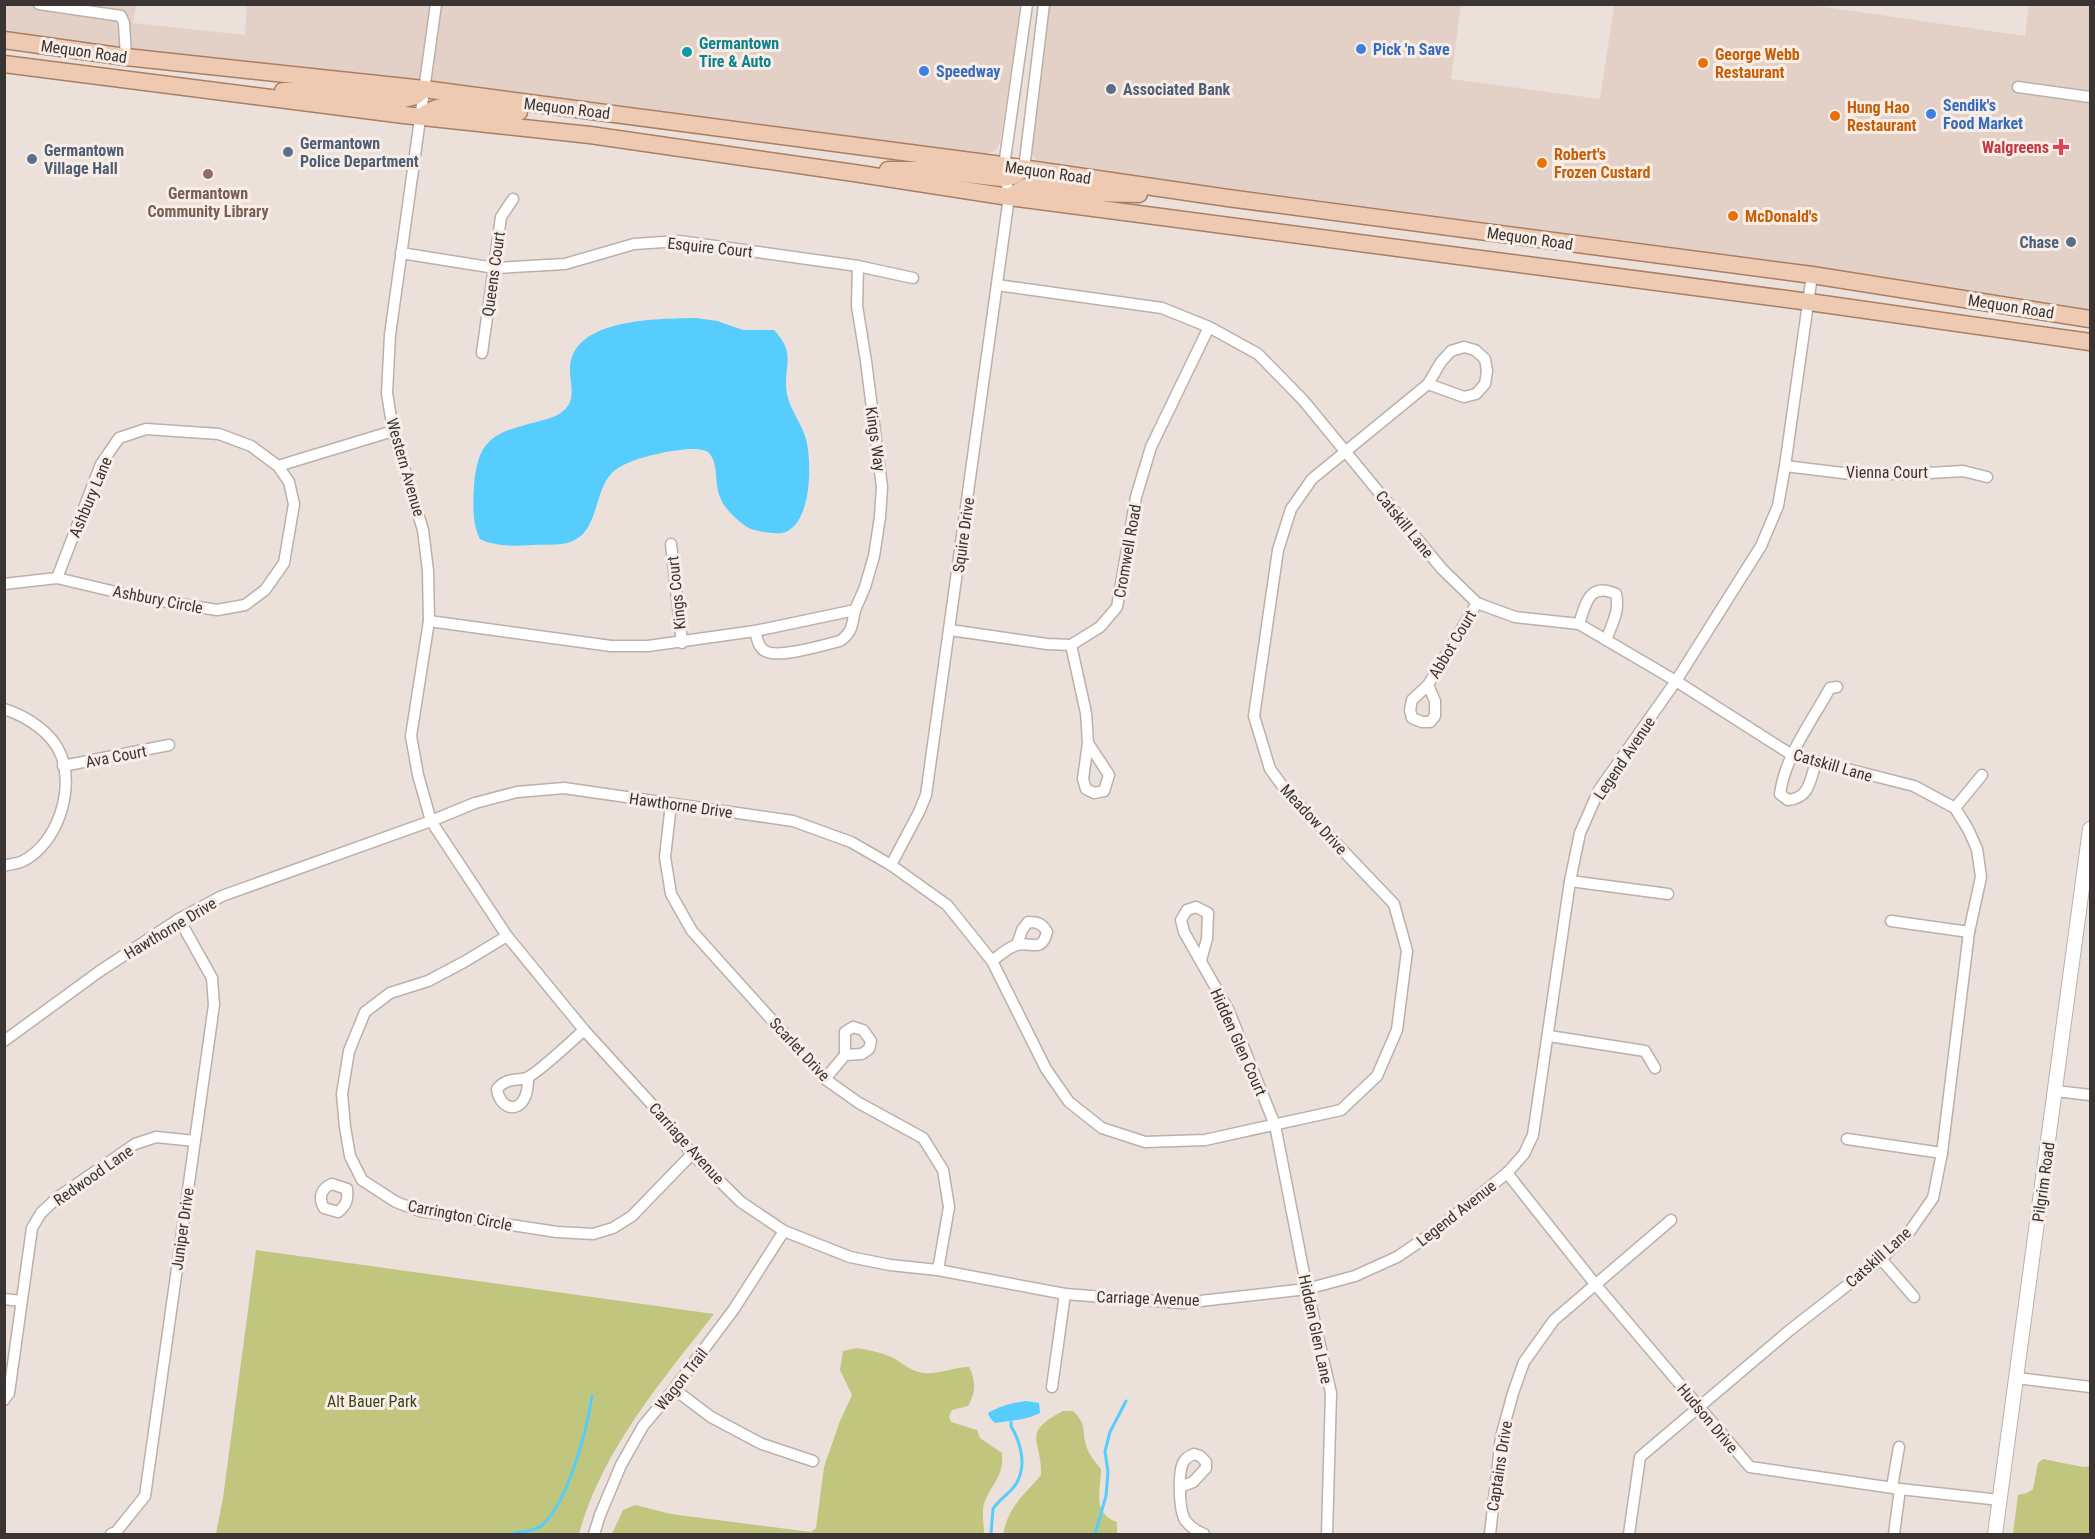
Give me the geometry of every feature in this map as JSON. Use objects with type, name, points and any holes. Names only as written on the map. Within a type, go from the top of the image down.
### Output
[{"type":"main road","name":"Mequon Road","points":[[5,40],[126,57],[424,89],[601,112],[1005,171]]},
{"type":"main road","name":"Mequon Road","points":[[4,64],[597,137],[854,172],[1009,197],[1809,302],[2088,342]]},
{"type":"main road","points":[[256,96],[284,91],[322,91],[404,99],[416,96],[424,89]]},
{"type":"main road","points":[[421,117],[434,108],[447,106],[522,112],[559,108]]},
{"type":"main road","points":[[597,137],[601,112]]},
{"type":"main road","points":[[854,172],[893,169],[930,170],[987,178],[1005,171],[1013,176],[1024,169]]},
{"type":"main road","name":"Mequon Road","points":[[1024,169],[1812,275],[2091,319]]},
{"type":"main road","points":[[1009,197],[1026,187],[1037,185],[1092,193],[1185,192]]},
{"type":"street","points":[[39,4],[121,16],[124,23],[126,57]]},
{"type":"street","name":"Western Avenue","points":[[431,821],[418,775],[411,736],[429,621],[428,571],[423,530],[393,431],[387,393],[390,336],[436,4]]},
{"type":"street","name":"Squire Drive","points":[[891,865],[926,795],[1009,197],[1005,171],[1027,4]]},
{"type":"street","name":"Squire Drive","points":[[1009,197],[1024,169],[1044,4]]},
{"type":"street","points":[[2018,87],[2091,97]]},
{"type":"street","name":"Queens Court","points":[[482,352],[501,217],[513,199]]},
{"type":"street","name":"Esquire Court","points":[[402,253],[495,268],[565,264],[634,244],[679,241],[858,266],[913,278]]},
{"type":"street","name":"Kings Way","points":[[755,630],[762,649],[778,654],[840,641],[851,630],[855,610],[874,556],[882,487],[866,362],[856,306],[858,266]]},
{"type":"street","name":"Legend Avenue","points":[[1307,1288],[1355,1276],[1397,1257],[1434,1232],[1507,1173],[1524,1154],[1533,1135],[1570,881],[1580,833],[1599,790],[1676,681],[1761,546],[1778,506],[1812,275]]},
{"type":"street","name":"Catskill Lane","points":[[997,285],[1162,308],[1209,327],[1258,354],[1303,400],[1442,569],[1477,603],[1515,617],[1579,624],[1676,681],[1792,755],[1914,786],[1955,807],[1977,849],[1981,876],[1969,932],[1942,1153],[1933,1198],[1910,1231],[1881,1258],[1640,1457],[1629,1534]]},
{"type":"street","name":"Cromwell Road","points":[[1071,645],[1100,627],[1117,607],[1136,497],[1151,447],[1209,327]]},
{"type":"street","points":[[1464,346],[1475,350],[1485,359],[1487,371],[1485,384],[1476,394],[1464,397],[1428,384],[1441,362],[1451,351],[1464,346]]},
{"type":"street","name":"Meadow Drive","points":[[1275,1125],[1341,1110],[1377,1076],[1397,1030],[1407,951],[1394,904],[1287,792],[1270,769],[1254,716],[1278,550],[1291,509],[1312,478],[1428,384]]},
{"type":"street","name":"Ashbury Lane","points":[[57,578],[101,464],[119,438],[146,429],[219,434],[251,446],[278,466]]},
{"type":"street","points":[[278,466],[393,431]]},
{"type":"street","name":"Ashbury Circle","points":[[57,578],[137,597],[217,610],[244,605],[265,590],[284,563],[294,504],[288,482],[278,466]]},
{"type":"street","name":"Vienna Court","points":[[1785,466],[1851,474],[1963,471],[1987,477]]},
{"type":"street","name":"Kings Court","points":[[671,544],[682,643]]},
{"type":"street","points":[[4,584],[57,578]]},
{"type":"street","points":[[1579,624],[1588,597],[1597,590],[1606,590],[1616,594],[1617,610],[1606,640]]},
{"type":"street","name":"Abbot Court","points":[[1428,685],[1477,603]]},
{"type":"street","points":[[429,621],[612,646],[648,646],[682,643],[855,610]]},
{"type":"street","points":[[950,630],[1047,644],[1071,645],[1086,713],[1088,743]]},
{"type":"street","points":[[1816,762],[1805,794],[1797,800],[1788,800],[1779,794],[1781,781],[1792,755],[1830,688],[1838,687]]},
{"type":"street","points":[[4,709],[22,715],[44,731],[61,754],[66,781],[63,805],[54,828],[42,846],[23,861],[4,866]]},
{"type":"street","name":"Ava Court","points":[[63,766],[169,745]]},
{"type":"street","points":[[1955,807],[1983,775]]},
{"type":"street","name":"Hawthorne Drive","points":[[4,1041],[100,971],[179,919],[222,896],[475,803],[517,792],[564,788],[792,821],[851,842],[891,865],[947,905],[992,961],[1046,1069],[1068,1101],[1102,1128],[1145,1142],[1205,1140],[1275,1125]]},
{"type":"street","name":"Scarlet Drive","points":[[671,804],[665,857],[671,894],[692,931],[825,1079],[859,1103],[923,1138],[943,1170],[949,1208],[938,1270]]},
{"type":"street","name":"Carriage Avenue","points":[[431,821],[507,936],[584,1030],[657,1110],[692,1154],[741,1202],[784,1231],[850,1257],[1065,1293],[1182,1303],[1307,1288]]},
{"type":"street","name":"Pilgrim Road","points":[[1995,1534],[2091,830]]},
{"type":"street","points":[[1570,881],[1668,894]]},
{"type":"street","name":"Juniper Drive","points":[[111,1534],[116,1532],[145,1496],[214,1005],[212,978],[179,919]]},
{"type":"street","points":[[1891,921],[1969,932]]},
{"type":"street","points":[[347,1189],[362,1180],[350,1156],[342,1094],[349,1050],[365,1012],[390,993],[428,981],[507,936]]},
{"type":"street","points":[[992,961],[1017,945]]},
{"type":"street","name":"Hidden Glen Court","points":[[1201,960],[1228,1009],[1275,1125]]},
{"type":"street","points":[[528,1077],[584,1030]]},
{"type":"street","points":[[1549,1036],[1645,1051],[1655,1068]]},
{"type":"street","points":[[825,1079],[845,1055]]},
{"type":"street","points":[[2056,1091],[2091,1095]]},
{"type":"street","name":"Hidden Glen Lane","points":[[1275,1125],[1307,1288],[1331,1393],[1326,1534]]},
{"type":"street","name":"Redwood Lane","points":[[4,1400],[9,1393],[32,1228],[41,1213],[58,1197],[135,1144],[156,1137],[195,1141]]},
{"type":"street","points":[[1847,1139],[1942,1153]]},
{"type":"street","name":"Carrington Circle","points":[[362,1180],[396,1202],[420,1211],[557,1232],[593,1234],[613,1228],[632,1216],[692,1154]]},
{"type":"street","name":"Hudson Drive","points":[[1507,1173],[1594,1284],[1749,1467],[2000,1500]]},
{"type":"street","name":"Captains Drive","points":[[1490,1534],[1501,1437],[1524,1362],[1554,1320],[1671,1220]]},
{"type":"street","name":"Wagon Trail","points":[[594,1534],[626,1455],[643,1426],[734,1309],[784,1231]]},
{"type":"street","points":[[1881,1258],[1914,1297]]},
{"type":"street","points":[[1052,1387],[1065,1293]]},
{"type":"street","points":[[4,1299],[21,1301]]},
{"type":"street","points":[[2017,1378],[2091,1387]]},
{"type":"street","points":[[674,1389],[711,1417],[762,1444],[813,1461]]},
{"type":"street","points":[[1894,1534],[1899,1447]]},
{"type":"street","points":[[1180,1487],[1184,1518],[1193,1530],[1204,1534]]},
{"type":"shaded area","points":[[5,4],[136,5],[133,23],[245,35],[247,4],[1021,5],[1000,142],[996,151],[982,154],[511,91],[396,77],[318,73],[5,35]]},
{"type":"shaded area","points":[[1048,5],[1461,5],[1451,79],[1600,99],[1614,5],[1811,5],[2025,36],[2029,5],[2090,5],[2090,310],[1786,262],[1045,164],[1038,161],[1031,153]]},
{"type":"green space","name":"Alt Bauer Park","points":[[256,1250],[714,1314],[654,1391],[618,1445],[589,1503],[579,1534],[216,1534],[223,1498]]},
{"type":"green space","points":[[857,1348],[889,1356],[923,1373],[969,1367],[974,1382],[973,1396],[968,1406],[952,1410],[949,1416],[951,1422],[977,1430],[980,1438],[1002,1453],[1000,1473],[984,1505],[984,1534],[612,1534],[623,1510],[635,1505],[671,1514],[811,1532],[816,1528],[824,1467],[852,1395],[840,1370],[843,1351]]},
{"type":"green space","points":[[1063,1411],[1073,1411],[1081,1420],[1087,1448],[1101,1469],[1099,1500],[1101,1507],[1109,1518],[1117,1522],[1117,1534],[1003,1534],[1013,1508],[1041,1475],[1037,1432],[1050,1419]]},
{"type":"green space","points":[[2043,1459],[2083,1467],[2090,1466],[2090,1534],[2013,1534],[2018,1495],[2033,1489],[2038,1463]]},
{"type":"water","points":[[696,318],[717,321],[743,330],[774,330],[785,347],[788,361],[787,394],[806,439],[809,462],[805,504],[795,526],[786,532],[770,533],[751,529],[739,521],[721,500],[712,457],[704,450],[686,449],[638,459],[614,471],[605,482],[586,530],[570,542],[513,546],[499,545],[480,539],[474,520],[473,506],[479,457],[484,448],[499,434],[553,417],[567,408],[571,398],[570,370],[574,353],[585,340],[600,331],[620,324]]},
{"type":"water","points":[[1026,1401],[1039,1403],[1040,1413],[1023,1419],[995,1423],[988,1413],[1006,1405]]},
{"type":"waterway","points":[[510,1534],[538,1528],[551,1515],[560,1501],[581,1446],[592,1396]]},
{"type":"waterway","points":[[1095,1534],[1106,1496],[1108,1472],[1105,1451],[1110,1432],[1126,1401]]},
{"type":"waterway","points":[[991,1534],[993,1509],[1013,1488],[1021,1473],[1022,1457],[1011,1422]]},
{"type":"place","name":"Pick 'n Save","points":[[1361,49]]},
{"type":"place","name":"Germantown Tire & Auto","points":[[687,52]]},
{"type":"place","name":"George Webb Restaurant","points":[[1703,63]]},
{"type":"place","name":"Speedway","points":[[924,71]]},
{"type":"place","name":"Associated Bank","points":[[1111,89]]},
{"type":"place","name":"Sendik's Food Market","points":[[1931,114]]},
{"type":"place","name":"Hung Hao Restaurant","points":[[1835,116]]},
{"type":"place","name":"Walgreens","points":[[2061,147]]},
{"type":"place","name":"Germantown Police Department","points":[[288,152]]},
{"type":"place","name":"Germantown Village Hall","points":[[32,159]]},
{"type":"place","name":"Robert's Frozen Custard","points":[[1542,163]]},
{"type":"place","name":"Germantown Community Library","points":[[208,174]]},
{"type":"place","name":"McDonald's","points":[[1733,216]]},
{"type":"place","name":"Chase","points":[[2071,242]]}]
